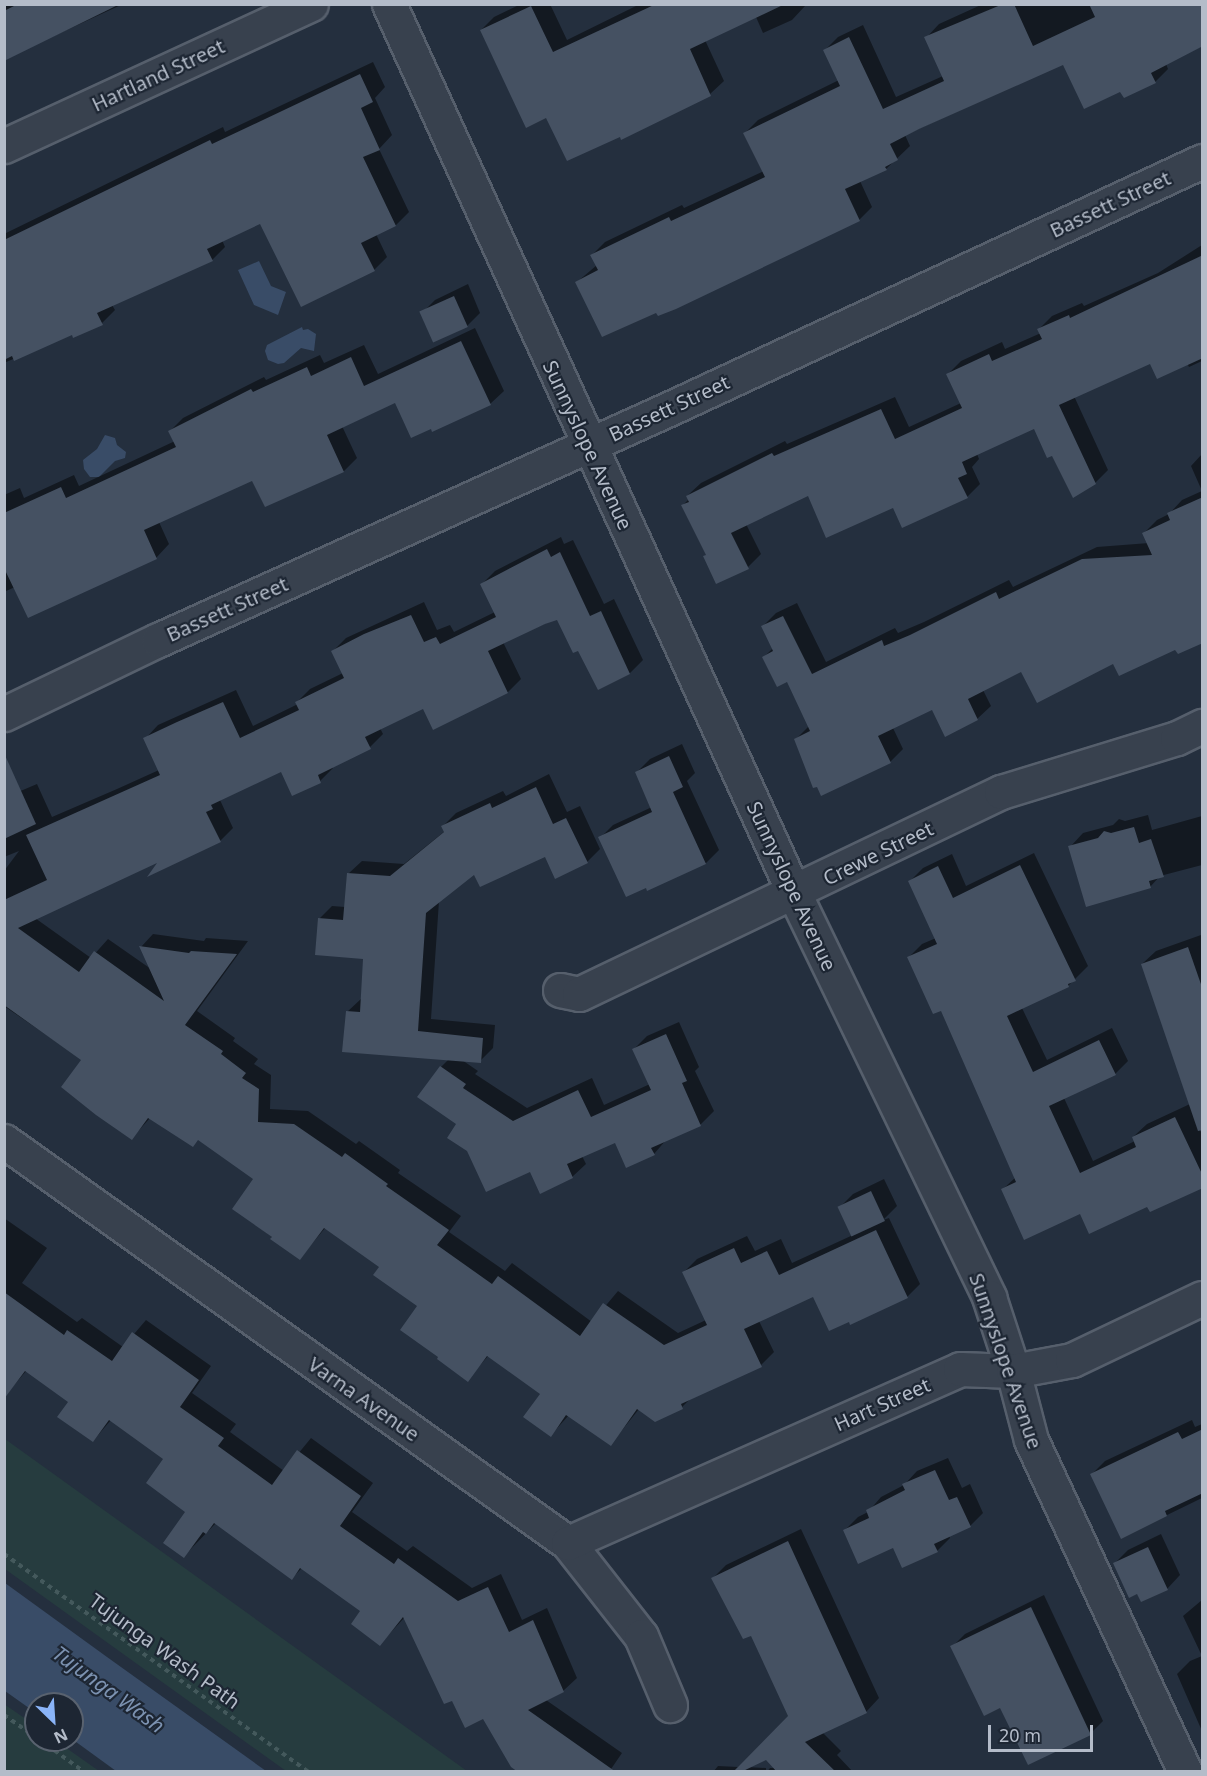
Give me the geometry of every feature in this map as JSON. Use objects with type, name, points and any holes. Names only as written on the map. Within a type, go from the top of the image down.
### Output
[{"type":"street","name":"Hartland Street","points":[[4,146],[310,4]]},
{"type":"street","name":"Sunnyslope Avenue","points":[[388,4],[794,893],[989,1297],[1013,1371],[1030,1440],[1185,1772]]},
{"type":"street","name":"Bassett Street","points":[[4,714],[158,640],[588,446],[1203,161]]},
{"type":"street","name":"Crewe Street","points":[[560,990],[579,994],[1001,792],[1177,738],[1203,726]]},
{"type":"street","name":"Varna Avenue","points":[[4,1141],[568,1544],[641,1636],[670,1705]]},
{"type":"street","name":"Hart Street","points":[[568,1544],[960,1369],[1013,1371],[1072,1360],[1203,1298]]},
{"type":"path","name":"Tujunga Wash Path","points":[[4,1554],[308,1772]]},
{"type":"path","points":[[4,1715],[24,1729]]},
{"type":"path","points":[[56,1752],[84,1772]]},
{"type":"green space","points":[[5,1439],[467,1771],[286,1771],[5,1569]]},
{"type":"green space","points":[[4,1704],[24,1718],[24,1752],[72,1752],[99,1771],[5,1771]]},
{"type":"water","points":[[259,261],[271,286],[286,292],[278,315],[254,305],[238,270]]},
{"type":"water","points":[[302,327],[303,330],[308,329],[316,334],[314,351],[301,348],[284,363],[278,364],[268,360],[265,351],[267,345]]},
{"type":"water","points":[[105,435],[115,438],[117,445],[126,452],[125,458],[115,461],[99,477],[90,477],[84,469],[83,460],[97,449]]},
{"type":"water","name":"Tujunga Wash","points":[[5,1583],[266,1771],[116,1771],[84,1748],[84,1692],[24,1692],[24,1704],[5,1691]]},
{"type":"building","points":[[18,4],[120,4],[4,61],[4,11]]},
{"type":"building","points":[[656,4],[785,4],[690,49],[711,96],[621,140],[620,137],[567,161],[546,118],[526,128],[480,30],[531,6],[553,52]]},
{"type":"building","points":[[1003,4],[1014,4],[1033,46],[1095,17],[1089,4],[1203,4],[1203,46],[1151,73],[1156,83],[1124,98],[1120,92],[1084,109],[1063,65],[919,129],[890,144],[898,160],[885,167],[887,170],[845,189],[860,221],[676,309],[658,316],[656,313],[602,337],[575,282],[598,270],[590,255],[669,217],[671,221],[765,177],[743,133],[840,86],[823,50],[849,37],[883,109],[944,81],[924,37]]},
{"type":"building","points":[[360,74],[373,102],[361,108],[380,150],[363,157],[396,226],[361,243],[375,271],[301,307],[260,224],[207,249],[213,261],[97,313],[103,325],[73,338],[72,335],[14,361],[12,356],[4,360],[4,240],[210,140],[212,144]]},
{"type":"building","points":[[1203,255],[1203,358],[1157,379],[1150,364],[1059,405],[1096,484],[1073,498],[1052,456],[1047,458],[1034,429],[962,462],[967,474],[958,478],[968,498],[902,528],[893,508],[826,538],[808,496],[731,533],[749,569],[716,584],[703,556],[706,555],[681,505],[689,502],[686,496],[772,453],[774,456],[881,409],[895,439],[962,408],[946,374],[989,354],[992,361],[1042,339],[1037,329],[1069,315],[1070,318]]},
{"type":"building","points":[[454,296],[468,327],[433,343],[419,311]]},
{"type":"building","points":[[461,341],[491,405],[432,432],[431,429],[411,438],[395,403],[327,435],[344,472],[265,507],[252,481],[144,530],[157,559],[28,618],[4,568],[4,513],[61,487],[66,498],[176,447],[168,431],[251,389],[253,392],[307,367],[311,376],[351,357],[364,386]]},
{"type":"building","points":[[1203,497],[1203,643],[1178,654],[1175,650],[1119,676],[1113,664],[1037,703],[1021,672],[968,699],[978,720],[945,737],[932,710],[878,736],[891,763],[821,796],[817,787],[813,788],[794,739],[810,731],[787,682],[777,687],[762,657],[773,651],[761,626],[783,616],[812,674],[882,640],[884,646],[910,635],[996,592],[999,599],[1082,559],[1152,555],[1142,533],[1170,520],[1167,513]]},
{"type":"building","points":[[547,549],[551,557],[560,552],[590,616],[601,611],[630,674],[598,690],[578,651],[573,653],[557,620],[545,624],[488,651],[508,693],[433,730],[423,709],[365,737],[371,749],[318,775],[321,783],[292,796],[281,772],[211,805],[213,809],[206,812],[221,842],[147,877],[157,863],[18,928],[79,972],[94,951],[164,1001],[139,946],[189,953],[191,951],[237,954],[185,1025],[223,1051],[221,1054],[246,1073],[242,1078],[259,1089],[258,1122],[294,1124],[342,1157],[345,1153],[388,1184],[386,1186],[449,1230],[437,1245],[492,1284],[498,1276],[580,1336],[603,1303],[664,1345],[707,1325],[682,1272],[734,1248],[741,1263],[767,1251],[779,1275],[876,1230],[908,1298],[850,1325],[849,1322],[829,1331],[813,1297],[744,1329],[762,1367],[681,1404],[683,1409],[655,1422],[637,1409],[611,1446],[566,1415],[551,1437],[523,1417],[540,1394],[487,1356],[468,1382],[437,1359],[438,1357],[400,1330],[417,1306],[373,1275],[379,1267],[324,1228],[300,1260],[270,1239],[272,1237],[232,1209],[253,1179],[198,1140],[193,1147],[148,1118],[132,1140],[96,1115],[61,1087],[81,1060],[4,1005],[4,900],[47,880],[26,835],[160,775],[143,738],[177,722],[223,702],[240,738],[299,710],[295,702],[344,678],[331,651],[364,634],[411,615],[424,642],[436,637],[440,644],[496,617],[480,584]]},
{"type":"building","points":[[4,753],[36,824],[4,839]]},
{"type":"building","points":[[669,756],[683,787],[673,792],[706,864],[647,891],[646,888],[626,897],[598,837],[652,812],[635,772]]},
{"type":"building","points":[[536,787],[553,824],[566,818],[588,863],[555,879],[545,857],[480,887],[474,875],[426,913],[418,1031],[483,1038],[481,1063],[342,1052],[346,1011],[360,1012],[363,959],[315,955],[318,918],[343,920],[347,873],[390,876],[444,832],[441,826],[490,803],[492,808]]},
{"type":"building","points":[[1134,827],[1139,843],[1151,839],[1164,877],[1149,881],[1151,888],[1086,907],[1068,846],[1098,838],[1104,831],[1111,833]]},
{"type":"building","points":[[1020,865],[1076,981],[1068,984],[1069,987],[1007,1016],[1033,1072],[1099,1040],[1116,1075],[1049,1106],[1080,1173],[1136,1147],[1132,1137],[1175,1117],[1203,1176],[1203,1188],[1150,1212],[1147,1207],[1089,1234],[1080,1214],[1024,1240],[1001,1189],[1016,1182],[941,1011],[933,1014],[907,957],[937,944],[908,881],[938,866],[953,898]]},
{"type":"building","points":[[1188,947],[1203,990],[1203,1130],[1198,1131],[1141,964]]},
{"type":"building","points":[[666,1034],[687,1081],[682,1083],[701,1126],[651,1148],[655,1155],[626,1168],[615,1143],[567,1164],[573,1178],[540,1194],[530,1172],[486,1192],[467,1151],[447,1138],[456,1124],[417,1097],[440,1066],[466,1084],[463,1088],[513,1121],[578,1090],[591,1117],[651,1090],[632,1049]]},
{"type":"building","points":[[871,1191],[885,1221],[851,1237],[837,1207]]},
{"type":"building","points":[[4,1292],[64,1335],[67,1330],[112,1361],[132,1332],[199,1380],[180,1407],[224,1438],[218,1446],[272,1485],[297,1450],[361,1496],[340,1526],[394,1564],[398,1558],[458,1601],[488,1587],[509,1632],[533,1620],[564,1692],[528,1710],[616,1772],[518,1772],[511,1767],[483,1719],[465,1728],[452,1701],[444,1704],[403,1617],[380,1646],[351,1624],[360,1611],[300,1568],[292,1580],[214,1523],[206,1534],[203,1532],[184,1558],[163,1543],[185,1512],[146,1483],[163,1459],[109,1420],[93,1442],[57,1417],[68,1402],[25,1371],[4,1399]]},
{"type":"building","points":[[1203,1429],[1203,1493],[1165,1511],[1167,1516],[1121,1539],[1090,1474],[1178,1432],[1182,1439]]},
{"type":"building","points":[[935,1470],[949,1500],[957,1497],[971,1527],[934,1544],[938,1552],[902,1568],[893,1548],[858,1564],[843,1530],[869,1518],[866,1510],[905,1490],[902,1484]]},
{"type":"building","points":[[788,1541],[867,1713],[805,1742],[836,1772],[777,1772],[766,1760],[741,1772],[733,1772],[788,1716],[751,1636],[743,1639],[711,1578]]},
{"type":"building","points":[[1148,1547],[1168,1590],[1141,1602],[1137,1594],[1129,1598],[1113,1563]]},
{"type":"building","points":[[1031,1607],[1091,1735],[1028,1765],[1000,1708],[984,1716],[950,1646]]}]
